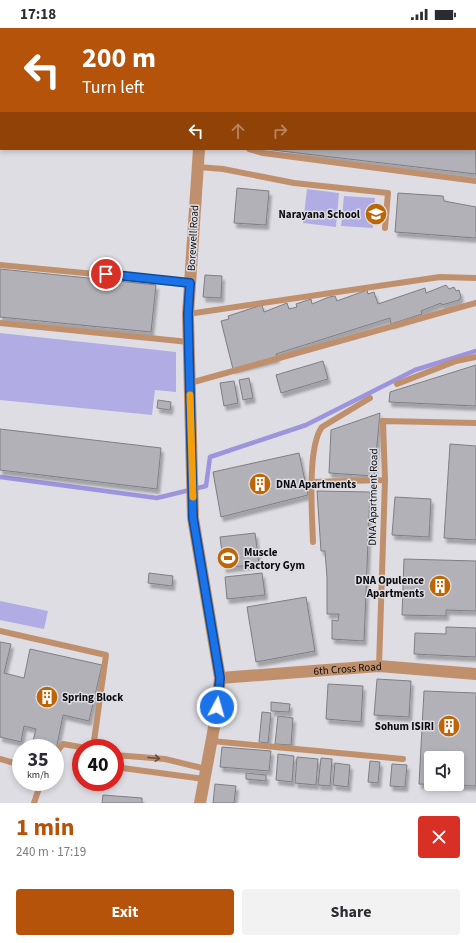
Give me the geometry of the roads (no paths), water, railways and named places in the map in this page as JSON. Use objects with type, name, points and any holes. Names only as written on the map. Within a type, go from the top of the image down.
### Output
[{"type":"street","name":"Borewell Road","points":[[199,150],[188,314],[193,518],[220,678],[212,741],[200,803]]},
{"type":"street","name":"6th Cross Road","points":[[220,678],[379,666],[476,674]]},
{"type":"lane","points":[[253,150],[263,153],[476,181]]},
{"type":"lane","points":[[198,167],[223,169],[294,183],[388,193],[385,228]]},
{"type":"lane","points":[[0,264],[190,283]]},
{"type":"lane","points":[[188,314],[440,277],[476,278]]},
{"type":"lane","points":[[190,383],[476,303]]},
{"type":"lane","points":[[0,323],[189,342]]},
{"type":"lane","points":[[397,384],[456,361],[476,357]]},
{"type":"lane","points":[[313,542],[312,482],[317,433],[322,427],[370,398]]},
{"type":"lane","name":"DNA Apartment Road","points":[[379,666],[385,480],[383,421],[476,423]]},
{"type":"lane","points":[[312,482],[385,480]]},
{"type":"lane","points":[[0,631],[106,655],[94,739]]},
{"type":"lane","points":[[212,741],[403,759]]},
{"type":"lane","points":[[124,756],[165,759],[205,774]]},
{"type":"lane","points":[[0,759],[12,762]]},
{"type":"lane","points":[[124,768],[205,774]]},
{"type":"lane","points":[[34,803],[38,791]]},
{"type":"waterway","points":[[0,477],[157,498],[206,486],[210,457],[306,425],[415,370],[476,351]]},
{"type":"place","name":"Narayana School","points":[[376,214]]},
{"type":"place","name":"DNA Apartments","points":[[260,484]]},
{"type":"place","name":"Muscle Factory Gym","points":[[228,558]]},
{"type":"place","name":"DNA Opulence Apartments","points":[[440,586]]},
{"type":"place","name":"Spring Block","points":[[47,697]]},
{"type":"place","name":"Sohum ISIRI","points":[[449,726]]}]
